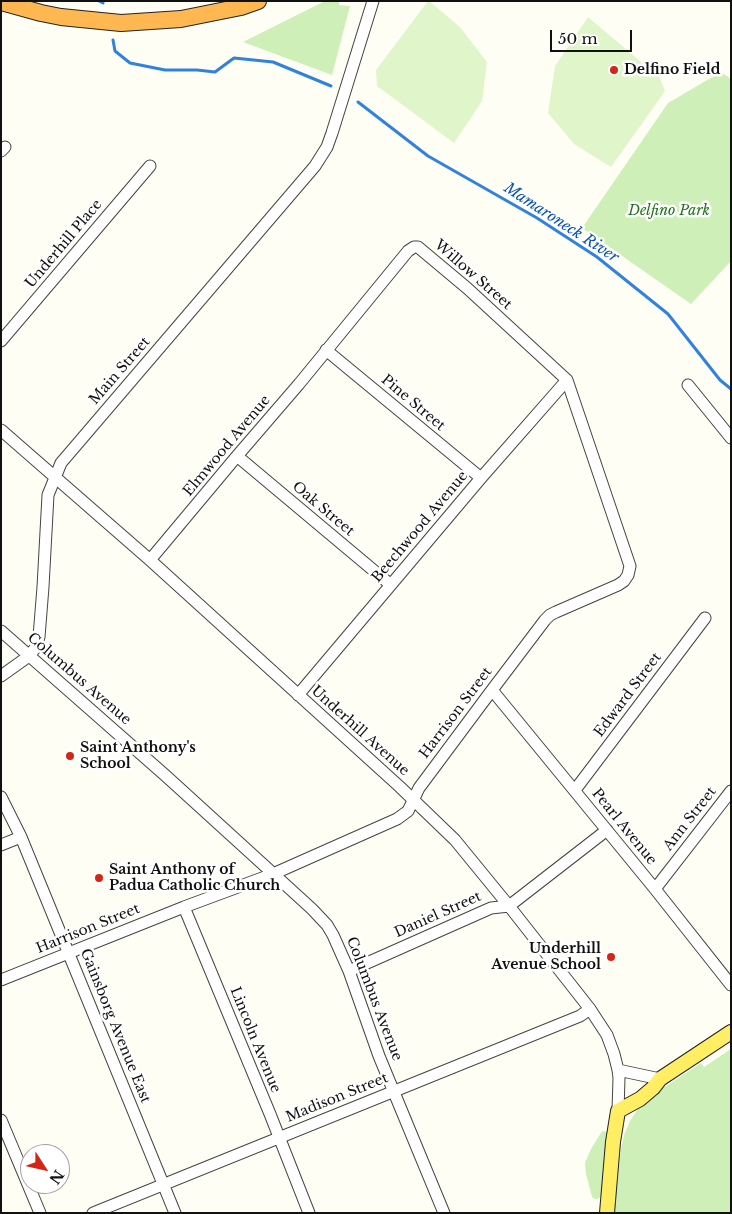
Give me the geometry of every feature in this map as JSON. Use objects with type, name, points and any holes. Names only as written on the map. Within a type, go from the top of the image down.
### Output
[{"type":"highway","points":[[1,2],[61,17],[121,23],[181,19],[241,7],[258,1]]},
{"type":"main road","points":[[607,1213],[613,1142],[618,1111],[640,1099],[660,1079],[731,1032]]},
{"type":"street","name":"Main Street","points":[[1,676],[29,656],[36,647],[39,637],[48,495],[61,463],[315,166],[327,147],[373,1]]},
{"type":"street","name":"Underhill Place","points":[[1,341],[150,166]]},
{"type":"street","name":"Willow Street","points":[[326,350],[408,250],[418,247],[467,288],[567,380]]},
{"type":"street","name":"Elmwood Avenue","points":[[150,560],[326,350]]},
{"type":"street","name":"Pine Street","points":[[326,350],[481,478]]},
{"type":"street","name":"Beechwood Avenue","points":[[298,694],[481,478],[567,380]]},
{"type":"street","name":"Harrison Street","points":[[1,980],[184,907],[273,874],[397,819],[408,811],[419,788],[545,620],[550,615],[618,585],[628,575],[630,566],[567,380]]},
{"type":"street","points":[[688,385],[731,438]]},
{"type":"street","name":"Underhill Avenue","points":[[1,430],[150,560],[414,800],[455,840],[590,1009],[607,1035],[618,1070],[618,1111]]},
{"type":"street","name":"Oak Street","points":[[236,456],[391,584]]},
{"type":"street","name":"Edward Street","points":[[575,790],[704,618]]},
{"type":"street","name":"Columbus Avenue","points":[[1,631],[166,776],[312,909],[327,925],[333,934],[349,971],[379,1056],[444,1213]]},
{"type":"street","name":"Pearl Avenue","points":[[492,690],[655,888],[731,985]]},
{"type":"street","name":"Ann Street","points":[[655,888],[731,792]]},
{"type":"street","name":"Gainsborg Avenue East","points":[[1,797],[21,837],[174,1213]]},
{"type":"street","name":"Daniel Street","points":[[349,971],[491,908],[509,906],[607,830]]},
{"type":"street","points":[[1,845],[21,837]]},
{"type":"street","name":"Lincoln Avenue","points":[[184,907],[309,1213]]},
{"type":"street","name":"Madison Street","points":[[93,1213],[580,1016],[590,1009]]},
{"type":"street","points":[[618,1070],[660,1079]]},
{"type":"street","points":[[1,1120],[40,1213]]},
{"type":"green space","points":[[325,1],[339,1],[339,5],[350,6],[332,75],[243,42]]},
{"type":"green space","points":[[428,1],[460,27],[487,62],[482,101],[454,143],[377,86],[376,70]]},
{"type":"green space","points":[[588,17],[660,78],[665,91],[611,167],[574,144],[548,113],[555,66]]},
{"type":"green space","name":"Delfino Park","points":[[721,72],[731,79],[731,261],[691,304],[582,228],[668,103]]},
{"type":"green space","points":[[731,1049],[731,1213],[614,1213],[624,1135],[639,1107],[651,1096],[701,1063],[704,1067]]},
{"type":"green space","points":[[602,1131],[608,1132],[601,1196],[595,1199],[592,1197],[585,1163]]},
{"type":"waterway","name":"Mamaroneck River","points":[[99,1],[103,3]]},
{"type":"waterway","name":"Mamaroneck River","points":[[113,40],[115,51],[130,63],[165,70],[215,72],[234,58],[273,62],[331,86]]},
{"type":"waterway","name":"Mamaroneck River","points":[[358,102],[428,156],[537,218],[597,257],[668,314],[720,380],[731,389]]},
{"type":"place","name":"Delfino Field","points":[[614,70]]},
{"type":"place","name":"Saint Anthony's School","points":[[70,756]]},
{"type":"place","name":"Saint Anthony of Padua Catholic Church","points":[[99,878]]},
{"type":"place","name":"Underhill Avenue School","points":[[611,957]]}]
